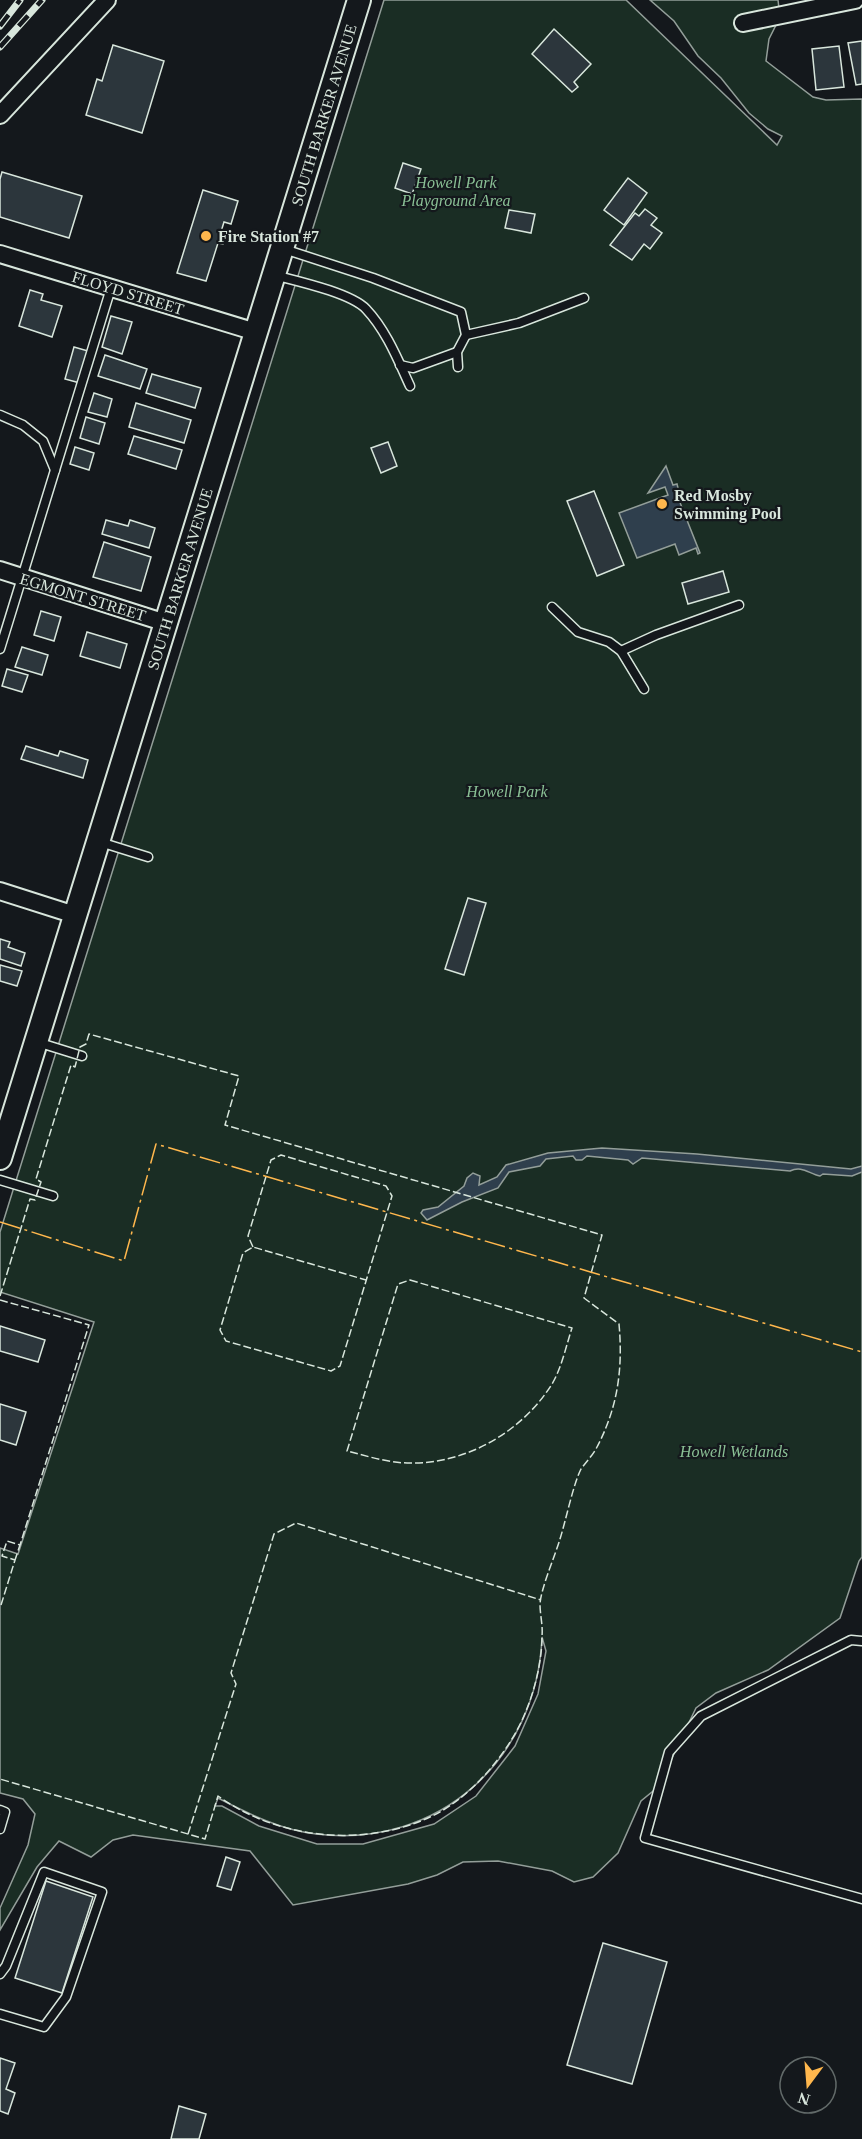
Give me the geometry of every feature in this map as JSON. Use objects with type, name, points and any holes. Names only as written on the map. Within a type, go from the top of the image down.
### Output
[{"type":"main road","name":"SOUTH BARKER AVENUE","points":[[0,1158],[359,0]]},
{"type":"street","points":[[0,115],[106,0]]},
{"type":"street","points":[[743,23],[855,0]]},
{"type":"street","name":"FLOYD STREET","points":[[0,255],[256,332]]},
{"type":"street","name":"EGMONT STREET","points":[[0,570],[166,623]]},
{"type":"street","points":[[0,891],[75,915]]},
{"type":"lane","points":[[282,248],[373,278],[461,312],[466,335],[457,352],[458,367]]},
{"type":"lane","points":[[274,274],[342,295],[365,307],[389,341],[410,386]]},
{"type":"lane","points":[[0,649],[111,288]]},
{"type":"lane","points":[[466,335],[519,323],[584,298]]},
{"type":"lane","points":[[400,364],[413,368],[457,352]]},
{"type":"lane","points":[[0,415],[23,425],[43,441],[55,470]]},
{"type":"lane","points":[[621,651],[656,635],[740,605]]},
{"type":"lane","points":[[552,607],[578,632],[609,642],[621,651],[644,689]]},
{"type":"lane","points":[[98,842],[148,857]]},
{"type":"lane","points":[[36,1042],[82,1056]]},
{"type":"lane","points":[[0,1180],[53,1196]]},
{"type":"lane","points":[[862,1641],[851,1640],[701,1716],[669,1752],[645,1839],[862,1899]]},
{"type":"lane","points":[[0,1810],[5,1812],[0,1829]]},
{"type":"lane","points":[[0,1974],[6,1966],[44,1872],[102,1892],[66,1997],[44,2027],[0,2014]]},
{"type":"green space","points":[[384,0],[626,0],[777,145],[782,136],[768,129],[749,113],[721,78],[698,56],[674,21],[650,0],[778,0],[780,17],[769,39],[766,61],[813,97],[826,100],[862,99],[862,1557],[840,1618],[768,1670],[716,1693],[696,1708],[658,1787],[641,1801],[618,1853],[593,1877],[574,1882],[552,1871],[498,1861],[463,1862],[437,1875],[408,1884],[293,1905],[250,1851],[133,1835],[113,1840],[91,1857],[59,1841],[37,1867],[0,1930],[0,1908],[28,1845],[35,1814],[23,1799],[0,1793],[0,1548],[18,1554],[94,1322],[0,1292],[0,1232]],"holes":[[[542,1637],[546,1651],[538,1694],[515,1746],[476,1796],[434,1824],[363,1844],[317,1844],[259,1826],[222,1806],[215,1806],[218,1798],[253,1815],[303,1832],[361,1835],[402,1827],[440,1810],[473,1787],[501,1757],[522,1721],[536,1681]]]},
{"type":"water","name":"Red Mosby Swimming Pool","points":[[666,466],[673,485],[677,484],[678,488],[675,490],[700,553],[698,554],[696,548],[679,555],[675,544],[637,558],[619,513],[668,495],[665,487],[648,493]]},
{"type":"water","points":[[602,1148],[697,1154],[851,1169],[862,1166],[862,1172],[852,1176],[823,1174],[820,1176],[798,1169],[790,1171],[642,1158],[633,1164],[628,1160],[587,1156],[582,1160],[576,1160],[573,1156],[546,1159],[540,1166],[509,1172],[498,1188],[462,1202],[427,1220],[421,1213],[423,1210],[438,1207],[464,1186],[467,1178],[473,1173],[480,1176],[479,1185],[497,1177],[506,1165],[548,1153]]},
{"type":"building","points":[[554,29],[591,64],[574,82],[578,87],[572,92],[532,54]]},
{"type":"building","points":[[862,41],[862,84],[856,85],[848,43]]},
{"type":"building","points":[[113,45],[164,61],[142,133],[86,115],[97,79],[102,81]]},
{"type":"building","points":[[839,46],[844,87],[816,90],[812,49]]},
{"type":"building","points":[[403,163],[421,169],[412,194],[395,188]]},
{"type":"building","points":[[2,172],[82,196],[69,238],[0,217]]},
{"type":"building","points":[[628,178],[647,193],[624,225],[604,210]]},
{"type":"building","name":"Fire Station #7","points":[[203,190],[238,201],[231,224],[224,222],[220,235],[225,237],[223,244],[218,243],[206,281],[177,273]]},
{"type":"building","points":[[645,209],[657,218],[651,225],[662,233],[650,249],[644,244],[632,260],[610,245],[635,213],[639,216]]},
{"type":"building","points":[[509,210],[535,214],[531,233],[505,228]]},
{"type":"building","points":[[30,290],[43,294],[41,300],[62,306],[52,337],[19,326]]},
{"type":"building","points":[[111,316],[132,322],[122,354],[102,347]]},
{"type":"building","points":[[74,347],[88,351],[80,383],[65,379]]},
{"type":"building","points":[[105,355],[147,369],[140,389],[98,376]]},
{"type":"building","points":[[152,374],[201,388],[195,408],[146,393]]},
{"type":"building","points":[[94,393],[112,399],[107,417],[88,412]]},
{"type":"building","points":[[136,403],[191,420],[184,443],[129,427]]},
{"type":"building","points":[[86,417],[105,423],[99,444],[80,438]]},
{"type":"building","points":[[134,436],[182,450],[176,469],[128,454]]},
{"type":"building","points":[[388,442],[397,466],[381,473],[371,448]]},
{"type":"building","points":[[75,447],[94,453],[89,470],[70,464]]},
{"type":"building","points":[[594,491],[624,565],[597,576],[567,501]]},
{"type":"building","points":[[106,520],[128,526],[130,520],[155,528],[149,548],[102,534]]},
{"type":"building","points":[[104,542],[151,557],[141,591],[93,577]]},
{"type":"building","points":[[723,571],[729,592],[688,604],[682,583]]},
{"type":"building","points":[[41,611],[61,617],[54,641],[34,635]]},
{"type":"building","points":[[87,632],[127,644],[120,668],[80,656]]},
{"type":"building","points":[[22,647],[48,655],[42,675],[15,667]]},
{"type":"building","points":[[7,669],[28,675],[22,692],[2,686]]},
{"type":"building","points":[[26,746],[58,756],[60,751],[88,760],[83,778],[21,759]]},
{"type":"building","points":[[468,898],[486,903],[464,975],[445,969]]},
{"type":"building","points":[[0,939],[10,942],[8,947],[25,953],[21,966],[0,959]]},
{"type":"building","points":[[0,965],[22,971],[17,986],[0,981]]},
{"type":"building","points":[[0,1326],[45,1340],[38,1362],[0,1351]]},
{"type":"building","points":[[0,1404],[26,1412],[16,1445],[0,1440]]},
{"type":"building","points":[[226,1857],[240,1862],[231,1890],[217,1886]]},
{"type":"building","points":[[46,1881],[93,1897],[62,1993],[15,1978]]},
{"type":"building","points":[[603,1943],[667,1962],[632,2084],[567,2065]]},
{"type":"building","points":[[0,2058],[15,2063],[6,2089],[15,2093],[8,2114],[0,2111]]},
{"type":"building","points":[[179,2106],[206,2114],[199,2139],[171,2139]]},
{"type":"railway","points":[[0,26],[20,0]]},
{"type":"railway","points":[[0,47],[42,0]]},
{"type":"fence","points":[[0,1296],[30,1199],[35,1200],[41,1182],[36,1179],[71,1065],[75,1067],[80,1047],[86,1044],[89,1034],[239,1076],[225,1125],[602,1235],[584,1298],[619,1324],[620,1340],[619,1372],[610,1417],[597,1447],[578,1476],[543,1589],[540,1604],[541,1655],[526,1711],[519,1727],[499,1758],[460,1799],[430,1817],[404,1827],[377,1833],[349,1835],[294,1830],[267,1822],[242,1811],[218,1796],[205,1839],[0,1779]]},
{"type":"fence","points":[[253,1247],[248,1236],[271,1160],[281,1155],[386,1186],[392,1196],[340,1366],[331,1371],[226,1341],[220,1330],[243,1253],[253,1247],[366,1280]]},
{"type":"fence","points":[[410,1280],[572,1328],[552,1384],[525,1417],[491,1442],[452,1458],[431,1462],[394,1462],[347,1451],[398,1284],[410,1280]]},
{"type":"fence","points":[[0,1300],[89,1325],[20,1545]]},
{"type":"fence","points":[[188,1834],[236,1684],[231,1673],[274,1534],[296,1523],[541,1600]]},
{"type":"fence","points":[[1,1605],[15,1560],[2,1556],[7,1541],[20,1545],[15,1560]]},
{"type":"power","points":[[0,1222],[124,1261],[156,1144],[862,1352]]},
{"type":"place","name":"Fire Station #7","points":[[206,236]]},
{"type":"place","name":"Red Mosby Swimming Pool","points":[[662,504]]},
{"type":"park label","name":"Howell Park Playground Area","points":[[456,191]]},
{"type":"park label","name":"Howell Park","points":[[507,791]]},
{"type":"park label","name":"Howell Wetlands","points":[[734,1451]]}]
